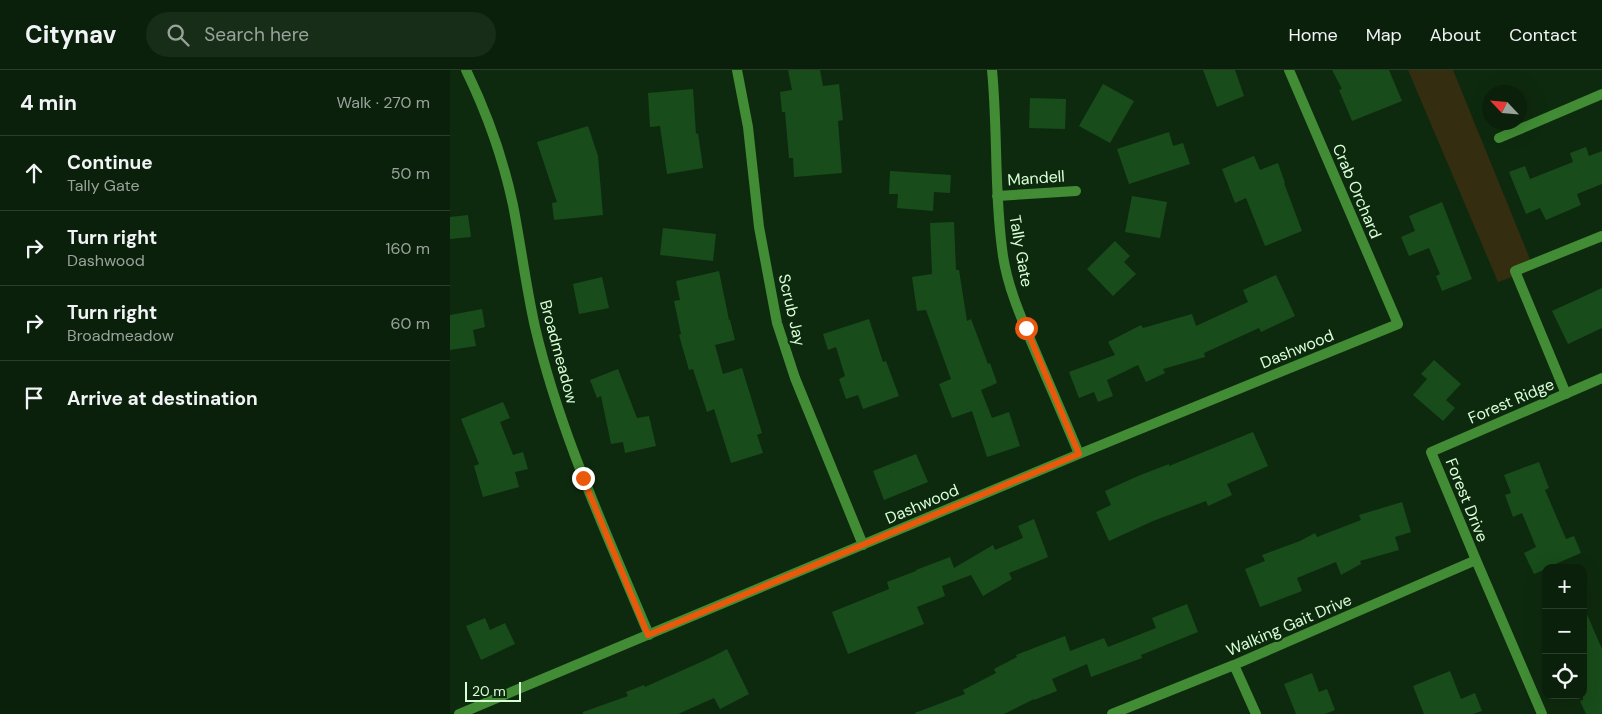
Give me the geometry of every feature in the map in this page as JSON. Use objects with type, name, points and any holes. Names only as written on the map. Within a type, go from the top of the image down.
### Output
[{"type":"street","name":"Broadmeadow","points":[[466,70],[481,101],[500,152],[513,205],[535,328],[564,428],[648,635]]},
{"type":"street","name":"Scrub Jay","points":[[737,70],[748,127],[759,228],[777,323],[795,378],[863,545]]},
{"type":"street","name":"Tally Gate","points":[[992,70],[997,196],[1004,257],[1013,293],[1026,328],[1079,454]]},
{"type":"street","name":"Crab Orchard","points":[[1289,70],[1398,324]]},
{"type":"street","points":[[1499,138],[1602,94]]},
{"type":"street","name":"Mandell","points":[[997,196],[1076,191]]},
{"type":"street","points":[[1566,394],[1515,271],[1602,236]]},
{"type":"street","name":"Dashwood","points":[[459,714],[1079,454],[1398,324]]},
{"type":"street","name":"Forest Ridge","points":[[1431,452],[1602,378]]},
{"type":"street","name":"Forest Drive","points":[[1431,452],[1542,714]]},
{"type":"street","name":"Walking Gait Drive","points":[[1112,714],[1234,665],[1476,560]]},
{"type":"street","points":[[1234,665],[1256,714]]},
{"type":"shaded area","points":[[1408,70],[1453,70],[1534,269],[1498,282]]},
{"type":"building","points":[[788,70],[820,70],[823,86],[839,84],[843,120],[838,121],[842,173],[794,177],[793,158],[789,158],[785,112],[782,112],[780,92],[792,90]]},
{"type":"building","points":[[1203,70],[1235,70],[1244,96],[1217,107]]},
{"type":"building","points":[[1332,70],[1389,70],[1402,101],[1352,121],[1339,90],[1342,89]]},
{"type":"building","points":[[1103,84],[1134,101],[1110,143],[1079,126]]},
{"type":"building","points":[[693,89],[696,134],[698,133],[703,168],[667,174],[660,126],[650,127],[648,93]]},
{"type":"building","points":[[1030,98],[1066,99],[1065,129],[1029,128]]},
{"type":"building","points":[[588,126],[598,156],[603,215],[554,220],[552,203],[557,202],[537,142]]},
{"type":"building","points":[[1169,132],[1173,146],[1183,143],[1190,164],[1129,184],[1117,149]]},
{"type":"building","points":[[1586,147],[1589,156],[1602,151],[1602,184],[1577,194],[1581,205],[1546,220],[1540,208],[1526,214],[1509,172],[1525,166],[1530,179],[1573,162],[1570,153]]},
{"type":"building","points":[[1254,156],[1260,170],[1278,163],[1302,231],[1265,246],[1246,198],[1235,203],[1222,169]]},
{"type":"building","points":[[890,171],[951,175],[950,193],[934,192],[933,211],[897,208],[898,194],[889,194]]},
{"type":"building","points":[[1132,196],[1167,202],[1160,238],[1125,232]]},
{"type":"building","points":[[1442,202],[1472,279],[1442,291],[1436,276],[1440,274],[1429,248],[1409,256],[1401,237],[1415,231],[1409,216]]},
{"type":"building","points":[[468,215],[471,237],[450,239],[450,217]]},
{"type":"building","points":[[954,222],[956,270],[959,270],[967,321],[971,319],[997,383],[981,390],[992,418],[1009,412],[1020,446],[987,457],[972,411],[952,418],[939,384],[951,379],[926,310],[917,311],[912,277],[932,274],[930,223]]},
{"type":"building","points":[[663,228],[716,234],[713,261],[660,255]]},
{"type":"building","points":[[1115,241],[1130,256],[1124,262],[1136,274],[1113,296],[1087,269]]},
{"type":"building","points":[[719,271],[735,340],[715,345],[723,374],[742,368],[762,433],[757,435],[763,453],[731,463],[714,409],[707,412],[693,369],[689,370],[679,335],[681,334],[674,301],[680,300],[676,281]]},
{"type":"building","points":[[1276,275],[1295,316],[1261,332],[1259,328],[1204,353],[1205,357],[1163,369],[1165,373],[1146,382],[1138,365],[1107,380],[1113,396],[1098,402],[1094,392],[1079,398],[1069,372],[1115,355],[1108,342],[1141,325],[1143,328],[1192,314],[1196,326],[1248,302],[1243,290]]},
{"type":"building","points":[[602,277],[609,308],[579,314],[573,284]]},
{"type":"building","points":[[1602,288],[1602,328],[1568,344],[1552,311]]},
{"type":"building","points":[[482,309],[485,327],[473,330],[476,346],[450,350],[450,315]]},
{"type":"building","points":[[869,319],[883,362],[886,361],[899,396],[863,409],[858,395],[846,399],[839,379],[845,376],[836,347],[828,350],[823,334]]},
{"type":"building","points":[[1434,360],[1461,384],[1446,400],[1455,408],[1443,421],[1413,395],[1427,379],[1421,374]]},
{"type":"building","points":[[618,369],[637,418],[649,416],[656,446],[625,453],[623,442],[611,444],[601,396],[597,398],[590,380]]},
{"type":"building","points":[[503,402],[510,418],[500,422],[513,455],[523,452],[528,469],[515,472],[519,487],[483,497],[474,466],[479,464],[461,419]]},
{"type":"building","points":[[1253,432],[1268,466],[1227,484],[1232,495],[1208,506],[1206,501],[1153,521],[1109,541],[1096,512],[1111,505],[1105,491],[1138,476],[1169,464],[1169,466]]},
{"type":"building","points":[[916,454],[928,482],[884,500],[873,471]]},
{"type":"building","points":[[1539,462],[1549,488],[1545,490],[1566,539],[1574,536],[1581,553],[1555,564],[1542,564],[1542,571],[1534,574],[1524,553],[1536,547],[1522,513],[1513,517],[1505,495],[1511,493],[1504,475]]},
{"type":"building","points":[[1402,502],[1411,532],[1395,537],[1399,550],[1360,561],[1361,564],[1341,575],[1336,562],[1297,578],[1302,591],[1260,607],[1245,569],[1265,561],[1262,555],[1300,541],[1315,533],[1317,537],[1361,520],[1359,515]]},
{"type":"building","points":[[1034,519],[1048,557],[1009,573],[1012,579],[983,596],[971,575],[942,586],[945,596],[917,607],[924,624],[848,654],[832,612],[889,589],[887,582],[916,570],[950,557],[954,568],[993,545],[995,550],[1023,538],[1018,526]]},
{"type":"building","points":[[1187,604],[1198,632],[1141,655],[1142,658],[1091,677],[1087,664],[1052,679],[1057,691],[1034,699],[1004,714],[915,714],[965,694],[963,690],[996,673],[994,669],[1017,657],[1016,655],[1065,636],[1070,651],[1104,638],[1108,647],[1156,628],[1152,618]]},
{"type":"building","points":[[1587,614],[1602,649],[1602,714],[1586,714],[1580,701],[1587,699]]},
{"type":"building","points":[[485,618],[490,630],[505,623],[515,644],[481,660],[466,626]]},
{"type":"building","points":[[727,649],[749,694],[720,709],[714,698],[678,714],[583,714],[583,712],[628,696],[626,692],[644,685],[645,687]]},
{"type":"building","points":[[1450,671],[1461,699],[1475,693],[1482,711],[1473,714],[1424,714],[1413,686]]},
{"type":"building","points":[[1312,673],[1319,692],[1327,689],[1335,710],[1325,714],[1296,714],[1284,684]]},
{"type":"route","points":[[583,478],[648,635],[1079,454],[1026,328]]}]
